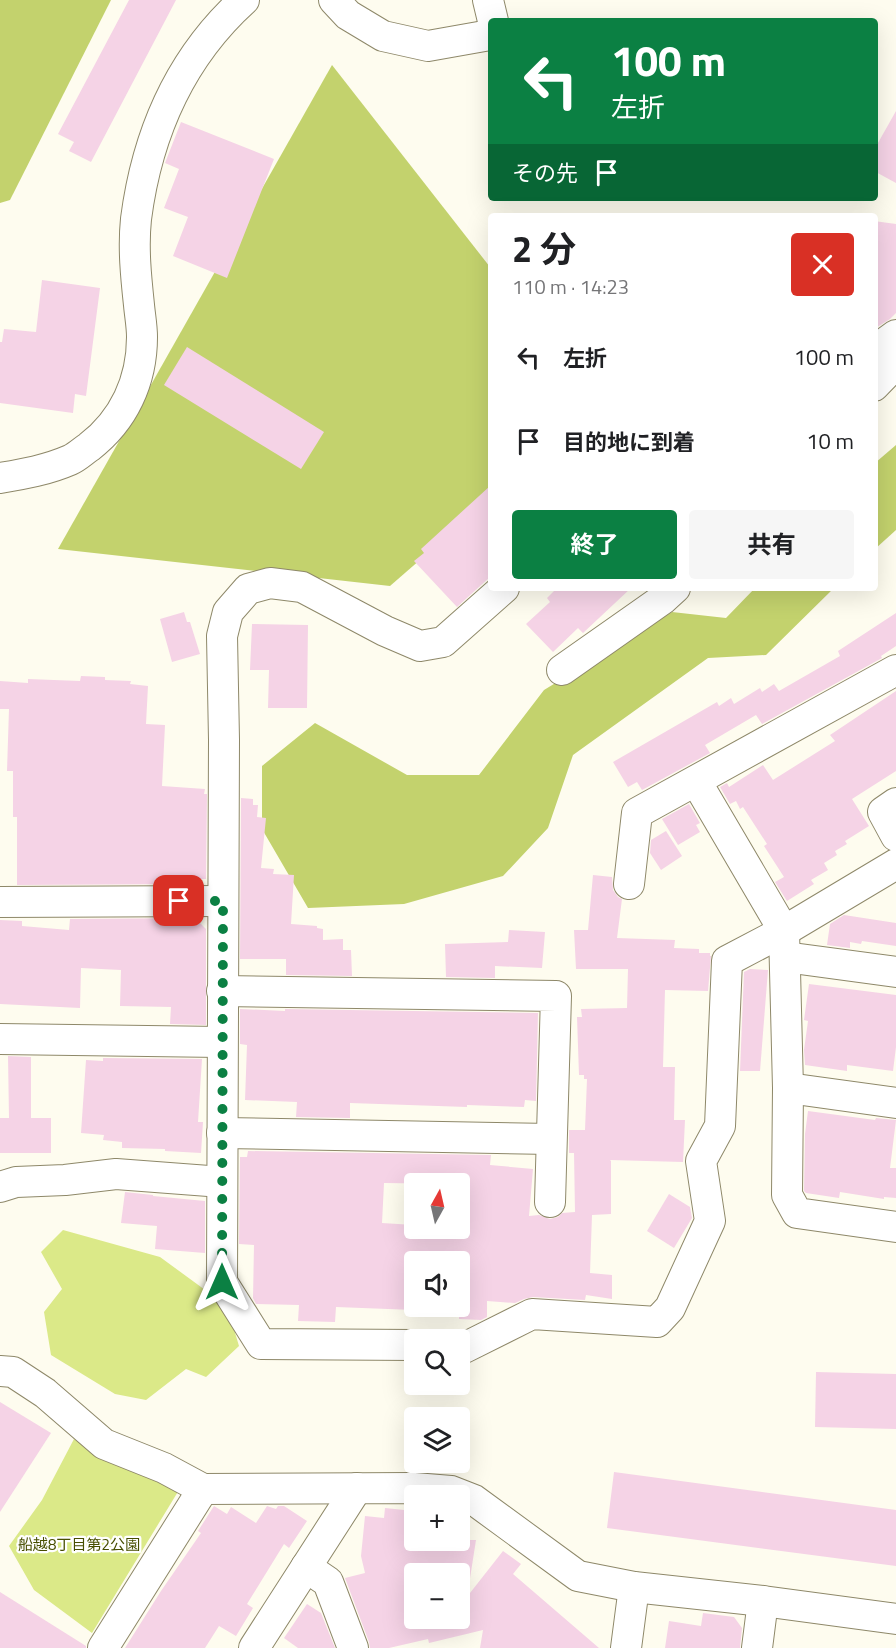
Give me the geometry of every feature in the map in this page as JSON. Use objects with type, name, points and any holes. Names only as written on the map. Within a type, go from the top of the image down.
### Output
[{"type":"street","points":[[0,478],[38,472],[72,459],[99,439],[126,406],[138,374],[142,337],[135,265],[136,221],[143,174],[158,126],[178,84],[202,45],[244,0]]},
{"type":"street","points":[[334,0],[348,15],[383,36],[428,46],[488,35]]},
{"type":"street","points":[[488,0],[492,18]]},
{"type":"street","points":[[878,348],[896,335]]},
{"type":"street","points":[[878,382],[896,363]]},
{"type":"street","points":[[404,1345],[261,1344],[222,1282],[221,1042],[224,740],[222,636],[228,612],[248,589],[270,583],[302,587],[385,632],[420,646],[443,642],[501,591]]},
{"type":"street","points":[[562,670],[672,591]]},
{"type":"street","points":[[628,884],[637,813],[896,670]]},
{"type":"street","points":[[696,781],[785,944],[788,1088],[787,1195],[797,1213],[896,1227]]},
{"type":"street","points":[[896,803],[883,812],[896,836]]},
{"type":"street","points":[[470,1345],[532,1314],[657,1322],[670,1308],[710,1221],[701,1161],[720,1126],[727,961],[785,944],[896,864]]},
{"type":"street","points":[[0,902],[223,901]]},
{"type":"street","points":[[785,944],[896,972]]},
{"type":"street","points":[[222,991],[556,996],[550,1202]]},
{"type":"street","points":[[0,1039],[221,1042]]},
{"type":"street","points":[[788,1088],[896,1103]]},
{"type":"street","points":[[222,1133],[551,1139]]},
{"type":"street","points":[[0,1187],[16,1182],[65,1180],[116,1174],[222,1182]]},
{"type":"street","points":[[0,1371],[13,1372],[45,1393],[104,1444],[164,1468],[203,1489],[414,1488],[451,1491],[474,1500],[578,1576],[634,1587],[896,1619]]},
{"type":"street","points":[[254,1648],[357,1488]]},
{"type":"street","points":[[103,1648],[203,1489]]},
{"type":"street","points":[[306,1567],[328,1582],[353,1648]]},
{"type":"street","points":[[626,1648],[634,1587]]},
{"type":"street","points":[[757,1648],[763,1601]]},
{"type":"green space","points":[[0,0],[111,0],[10,200],[0,203]]},
{"type":"green space","points":[[332,65],[488,264],[488,501],[390,586],[58,549]]},
{"type":"green space","points":[[896,445],[896,530],[878,546],[878,460]]},
{"type":"green space","points":[[752,591],[831,591],[766,655],[708,658],[573,755],[548,828],[503,876],[404,904],[308,908],[262,829],[262,766],[315,723],[407,775],[479,775],[544,690],[672,612],[726,618]]},
{"type":"green space","points":[[63,1230],[160,1257],[227,1306],[239,1346],[206,1377],[186,1369],[146,1400],[115,1394],[51,1355],[44,1312],[62,1289],[41,1252]]},
{"type":"green space","name":"船越8丁目第2公園","points":[[74,1439],[105,1460],[179,1490],[92,1633],[34,1590],[9,1546],[42,1500]]},
{"type":"building","points":[[129,0],[176,0],[91,162],[69,151],[74,142],[58,134]]},
{"type":"building","points":[[896,111],[896,183],[878,173],[878,143]]},
{"type":"building","points":[[181,122],[274,159],[227,278],[173,256],[188,217],[164,208],[179,169],[165,163]]},
{"type":"building","points":[[878,222],[896,224],[896,313],[878,326]]},
{"type":"building","points":[[42,280],[100,288],[86,396],[75,394],[73,413],[0,403],[0,342],[2,342],[4,329],[36,332]]},
{"type":"building","points":[[187,347],[324,432],[301,469],[164,385]]},
{"type":"building","points":[[488,488],[488,579],[457,607],[414,561],[424,553],[421,549]]},
{"type":"building","points":[[554,591],[628,591],[583,633],[578,628],[553,652],[526,624],[550,602],[547,598]]},
{"type":"building","points":[[184,612],[187,622],[190,622],[200,654],[172,662],[160,619]]},
{"type":"building","points":[[896,613],[896,646],[881,656],[882,658],[762,724],[756,715],[705,745],[710,753],[642,790],[637,782],[628,787],[613,762],[717,702],[719,706],[731,698],[734,704],[760,688],[762,692],[774,684],[779,691],[840,656],[838,651]]},
{"type":"building","points":[[252,624],[308,625],[307,708],[268,708],[269,670],[250,670]]},
{"type":"building","points":[[81,676],[105,677],[105,680],[131,681],[130,684],[148,686],[146,724],[165,725],[162,786],[205,789],[204,794],[207,794],[206,879],[196,879],[196,884],[17,885],[17,817],[13,817],[13,771],[7,771],[9,709],[0,709],[0,681],[28,683],[28,679],[80,681]]},
{"type":"building","points":[[896,691],[896,771],[852,799],[869,826],[845,841],[847,844],[835,851],[837,855],[824,863],[828,870],[811,880],[814,884],[787,901],[775,882],[784,877],[764,846],[767,844],[743,807],[740,809],[736,801],[730,804],[720,787],[727,783],[729,787],[763,765],[773,780],[835,741],[830,735]]},
{"type":"building","points":[[241,798],[253,799],[253,805],[258,805],[257,817],[266,818],[261,868],[274,869],[273,874],[294,875],[291,924],[317,926],[323,929],[323,940],[343,939],[343,950],[351,950],[352,976],[286,975],[286,959],[240,959]]},
{"type":"building","points":[[689,804],[700,823],[696,825],[700,832],[678,845],[662,819]]},
{"type":"building","points":[[666,831],[682,856],[661,870],[650,853],[651,840]]},
{"type":"building","points":[[593,875],[612,877],[613,890],[622,899],[617,938],[675,940],[674,948],[699,949],[699,953],[710,953],[711,956],[708,991],[665,990],[663,1067],[675,1067],[674,1120],[685,1120],[683,1162],[610,1160],[611,1214],[592,1215],[590,1273],[612,1275],[612,1299],[586,1295],[585,1300],[533,1297],[515,1303],[487,1301],[487,1317],[481,1320],[459,1319],[459,1317],[470,1317],[470,1251],[404,1251],[404,1310],[336,1307],[335,1322],[298,1321],[299,1305],[256,1304],[253,1298],[254,1245],[239,1244],[240,1157],[247,1157],[248,1151],[491,1155],[490,1165],[533,1169],[529,1216],[539,1215],[550,1219],[562,1213],[575,1212],[574,1153],[569,1153],[569,1130],[585,1130],[587,1079],[584,1079],[584,1075],[579,1075],[577,1017],[582,1017],[581,1009],[627,1008],[628,969],[576,969],[574,930],[588,930]]},
{"type":"building","points":[[844,915],[896,923],[896,946],[862,941],[861,944],[850,942],[850,948],[827,945],[830,924]]},
{"type":"building","points":[[195,918],[206,929],[206,1025],[170,1024],[171,1007],[120,1006],[121,970],[81,968],[80,1008],[0,1004],[0,920],[22,921],[22,926],[69,930],[70,919]]},
{"type":"building","points":[[509,930],[545,932],[542,968],[495,966],[495,978],[446,977],[445,944],[508,942]]},
{"type":"building","points":[[750,969],[768,970],[760,1071],[740,1071],[744,972]]},
{"type":"building","points":[[809,984],[896,995],[896,1047],[893,1071],[847,1065],[847,1071],[805,1065],[804,1050],[808,1021],[804,1020]]},
{"type":"building","points":[[240,1009],[538,1013],[536,1101],[525,1100],[524,1107],[350,1103],[350,1118],[296,1117],[297,1102],[245,1100],[247,1045],[240,1044]]},
{"type":"building","points":[[8,1056],[31,1057],[31,1118],[51,1118],[51,1153],[0,1153],[0,1118],[9,1118]]},
{"type":"building","points":[[103,1058],[202,1059],[198,1122],[203,1122],[201,1153],[122,1148],[122,1142],[103,1140],[104,1135],[81,1133],[86,1060],[103,1061]]},
{"type":"building","points":[[808,1111],[875,1120],[876,1118],[896,1120],[890,1168],[896,1168],[896,1198],[884,1197],[884,1199],[840,1192],[839,1198],[806,1193],[804,1191],[805,1134]]},
{"type":"building","points":[[125,1192],[205,1201],[205,1253],[155,1249],[157,1226],[121,1223]]},
{"type":"building","points":[[669,1194],[690,1207],[692,1218],[674,1248],[647,1231]]},
{"type":"building","points":[[816,1372],[896,1374],[896,1429],[815,1427]]},
{"type":"building","points":[[0,1402],[51,1433],[0,1512]]},
{"type":"building","points":[[614,1472],[896,1510],[896,1566],[607,1528]]},
{"type":"building","points":[[214,1506],[227,1514],[231,1507],[256,1523],[267,1506],[276,1509],[278,1506],[284,1506],[307,1521],[289,1548],[284,1544],[247,1604],[253,1608],[236,1636],[219,1626],[205,1648],[125,1648],[201,1533],[198,1531]]},
{"type":"building","points":[[385,1508],[404,1510],[404,1551],[470,1551],[470,1540],[476,1540],[470,1578],[470,1563],[404,1563],[404,1629],[470,1629],[470,1593],[503,1551],[521,1564],[513,1574],[599,1648],[480,1648],[483,1630],[429,1643],[428,1639],[389,1648],[370,1648],[345,1578],[365,1573],[361,1556],[365,1516],[384,1518]]},
{"type":"building","points":[[0,1592],[86,1646],[86,1648],[0,1648]]},
{"type":"building","points":[[307,1604],[321,1613],[335,1648],[298,1648],[284,1638]]},
{"type":"building","points":[[703,1613],[734,1617],[742,1628],[740,1648],[665,1648],[669,1621],[701,1626]]},
{"type":"route","points":[[179,901],[223,901],[222,1282]]}]
